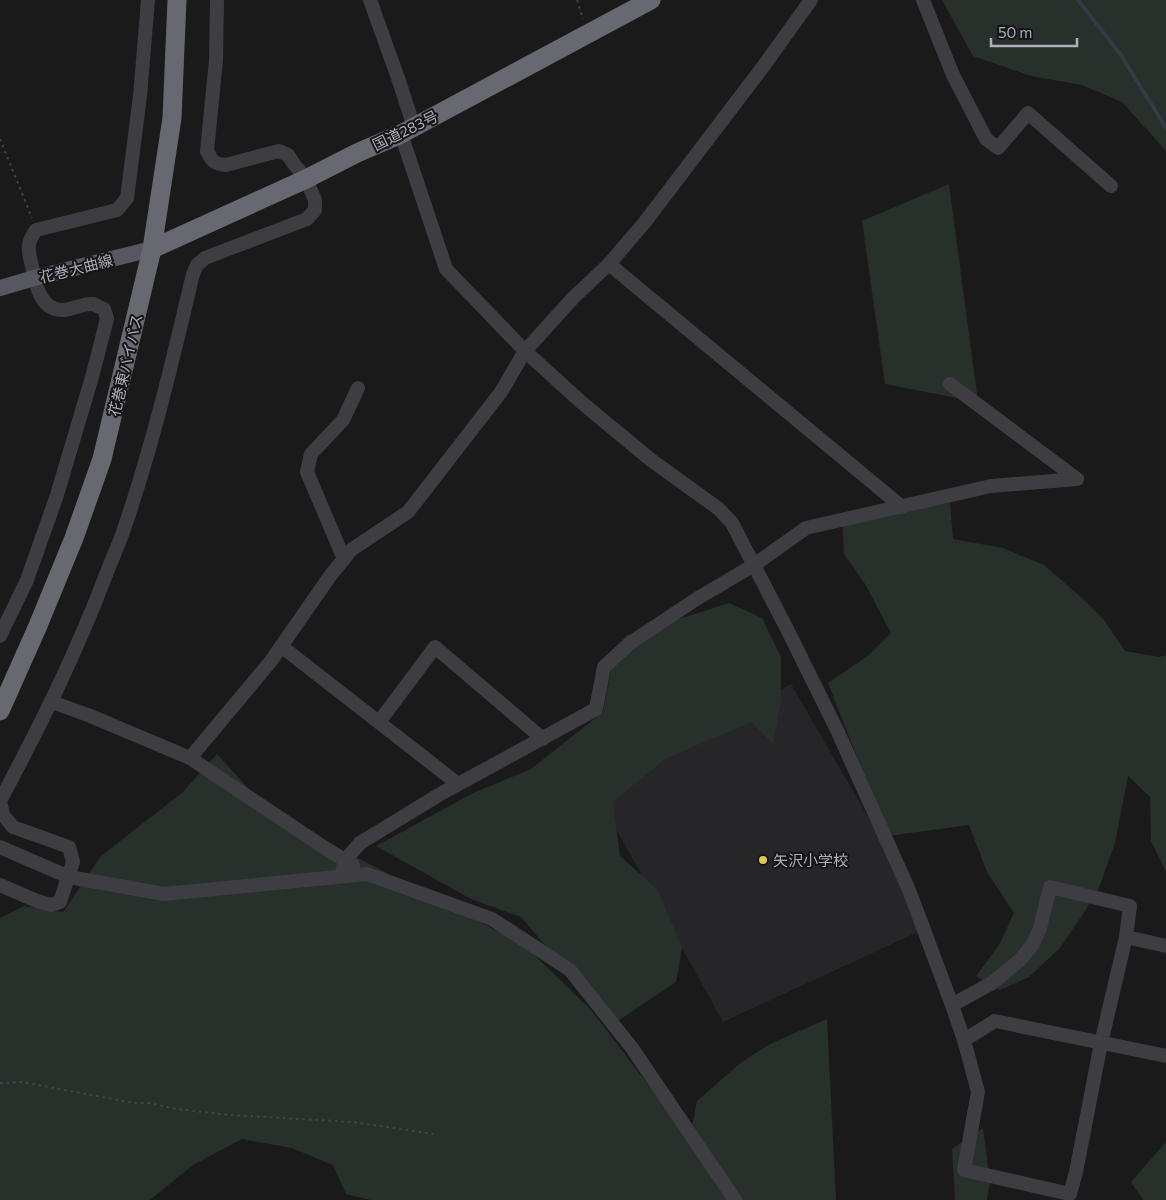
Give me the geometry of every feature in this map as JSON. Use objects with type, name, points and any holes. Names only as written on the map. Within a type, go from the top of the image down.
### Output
[{"type":"highway","name":"花巻東バイパス","points":[[0,711],[70,547],[102,458],[152,248],[172,118],[177,0]]},
{"type":"highway","name":"国道283号","points":[[152,248],[306,179],[408,130],[651,0]]},
{"type":"main road","name":"花巻大曲線","points":[[0,288],[152,248]]},
{"type":"street","points":[[0,636],[27,580],[57,495],[108,318],[104,309],[92,304],[61,310],[50,307],[40,297],[34,278],[28,242],[36,230],[117,210],[127,198],[140,96],[148,0]]},
{"type":"street","points":[[0,885],[51,905],[60,902],[69,877],[73,862],[70,847],[14,827],[3,815],[0,801],[52,702],[93,610],[125,527],[147,454],[193,274],[197,265],[206,258],[307,219],[315,210],[315,200],[306,179],[288,155],[278,151],[226,165],[218,164],[211,159],[207,151],[216,60],[217,0]]},
{"type":"street","points":[[370,0],[398,78],[408,130],[446,269],[525,350],[581,402],[651,460],[719,509],[732,522],[787,629],[837,730],[909,890],[964,1040],[978,1092],[964,1170],[1070,1194],[1126,937],[1130,906],[1050,887],[1040,928],[1033,944],[1020,960],[992,983],[952,1005]]},
{"type":"street","points":[[190,758],[271,661],[330,576],[351,550],[408,512],[501,392],[525,350],[573,298],[609,264],[646,222],[811,0]]},
{"type":"street","points":[[923,0],[953,75],[986,139],[998,148],[1028,113],[1111,186]]},
{"type":"street","points":[[609,264],[902,506]]},
{"type":"street","points":[[341,876],[345,860],[360,843],[442,793],[596,709],[604,667],[630,643],[698,598],[754,565],[806,528],[991,486],[1077,479],[950,384]]},
{"type":"street","points":[[344,559],[308,472],[311,454],[343,420],[358,388]]},
{"type":"street","points":[[281,646],[458,784]]},
{"type":"street","points":[[379,722],[435,647],[542,739]]},
{"type":"street","points":[[52,702],[190,758],[367,874],[492,919],[570,970],[632,1048],[735,1200]]},
{"type":"street","points":[[0,847],[69,877],[164,894],[367,874]]},
{"type":"street","points":[[1126,937],[1166,946]]},
{"type":"street","points":[[964,1040],[995,1021],[1166,1056]]},
{"type":"path","points":[[577,0],[588,34]]},
{"type":"path","points":[[0,139],[36,230]]},
{"type":"path","points":[[0,1083],[22,1082],[134,1103],[150,1103],[185,1110],[230,1115],[353,1122],[433,1134]]},
{"type":"shaded area","points":[[942,0],[1166,0],[1166,151],[1122,102],[1082,85],[1031,76],[973,56]]},
{"type":"shaded area","points":[[949,184],[978,402],[885,384],[862,221]]},
{"type":"shaded area","points":[[950,503],[953,539],[1003,548],[1044,565],[1104,620],[1125,651],[1159,657],[1166,655],[1166,872],[1151,841],[1150,797],[1128,776],[1115,843],[1097,893],[1060,948],[1029,977],[1000,990],[976,976],[999,945],[1014,913],[987,872],[969,825],[888,836],[828,683],[869,655],[891,633],[865,584],[844,554],[842,518]]},
{"type":"shaded area","points":[[729,603],[762,618],[781,657],[781,701],[773,744],[751,722],[665,759],[613,802],[620,856],[658,890],[682,948],[676,982],[615,1023],[521,917],[471,899],[376,846],[473,793],[531,769],[603,712],[613,660],[626,636]]},
{"type":"shaded area","name":"矢沢小学校","points":[[791,684],[931,926],[723,1022],[597,794]]},
{"type":"shaded area","points":[[217,754],[275,818],[364,861],[524,945],[591,1010],[662,1103],[689,1142],[697,1101],[739,1064],[770,1044],[827,1019],[836,1200],[371,1200],[346,1194],[333,1165],[292,1148],[242,1139],[193,1165],[150,1200],[0,1200],[0,918],[24,906],[63,912],[101,856],[183,792]]},
{"type":"shaded area","points":[[983,1128],[990,1182],[987,1200],[955,1200],[952,1149]]},
{"type":"shaded area","points":[[1166,1142],[1166,1200],[1143,1200],[1131,1182]]},
{"type":"waterway","points":[[1078,0],[1121,55],[1166,128]]},
{"type":"place","name":"矢沢小学校","points":[[763,860]]}]
